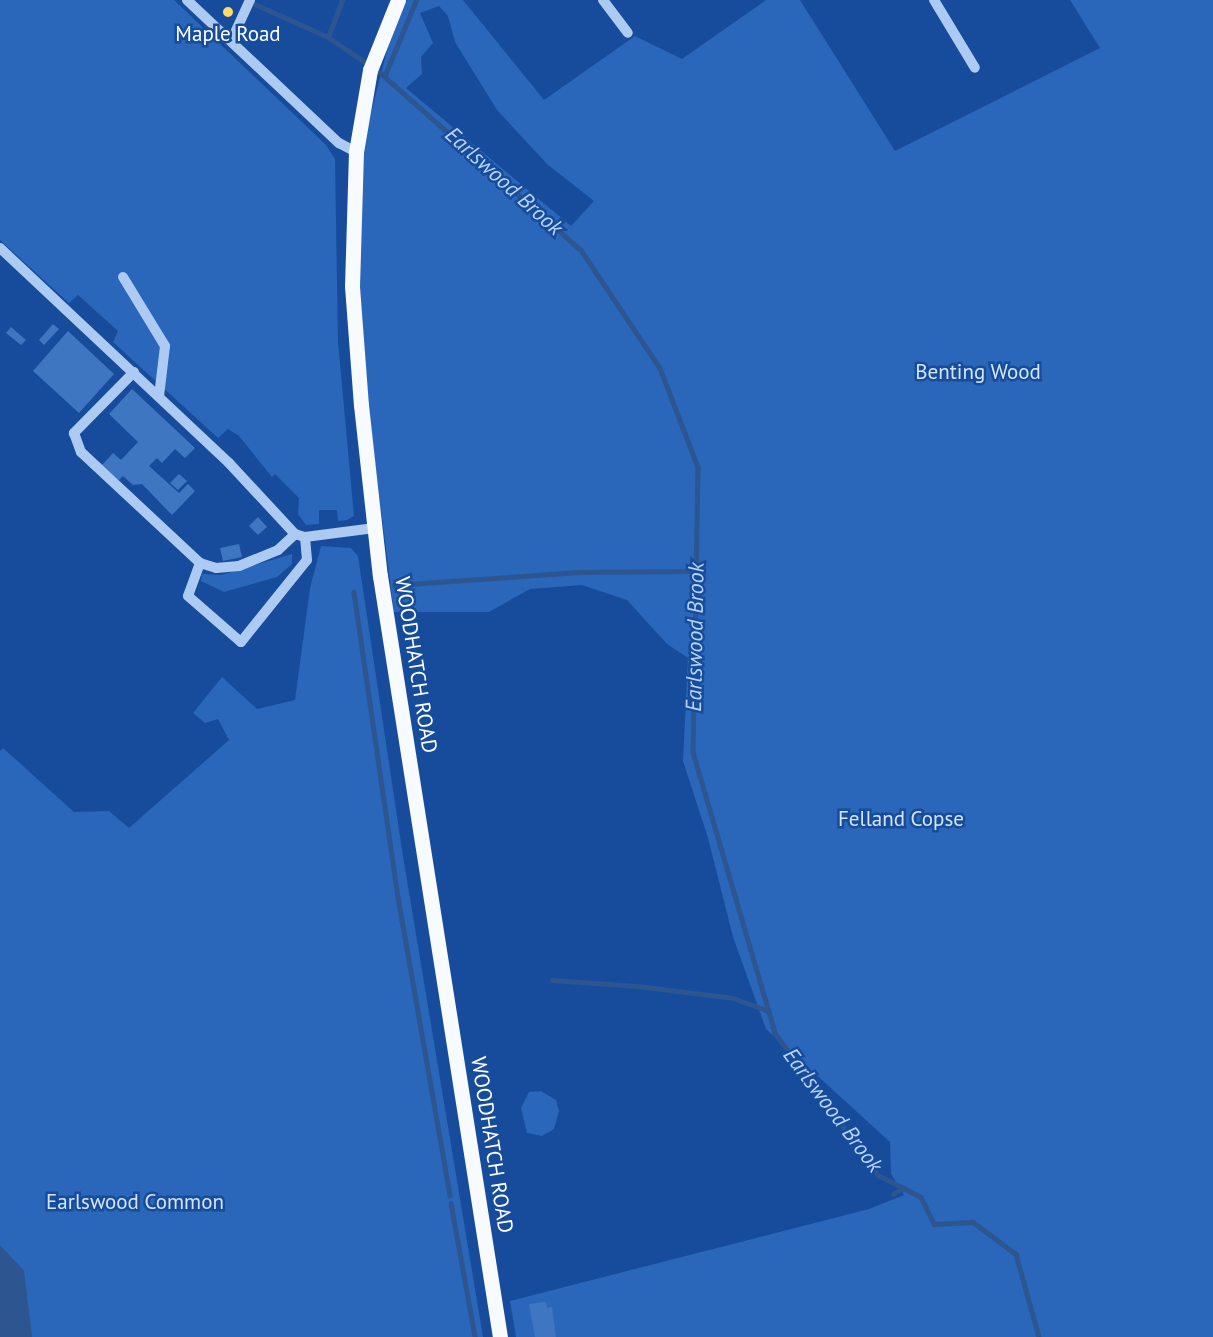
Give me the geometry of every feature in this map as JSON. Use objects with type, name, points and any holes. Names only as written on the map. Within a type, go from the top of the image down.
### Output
[{"type":"main road","name":"WOODHATCH ROAD","points":[[398,0],[370,70],[356,152],[352,286],[374,528],[500,1337]]},
{"type":"street","points":[[187,0],[339,143],[356,152]]},
{"type":"street","points":[[603,0],[628,33]]},
{"type":"street","points":[[934,0],[975,68]]},
{"type":"street","points":[[231,39],[248,4]]},
{"type":"street","points":[[0,248],[134,372],[300,536],[307,560],[241,642],[188,597],[200,564]]},
{"type":"street","points":[[123,277],[165,346],[159,396]]},
{"type":"street","points":[[134,372],[74,433],[81,452],[200,564],[216,568],[239,566],[278,550],[300,536],[374,528]]},
{"type":"green space","points":[[0,0],[174,0],[326,145],[335,159],[338,342],[354,516],[338,521],[337,510],[319,510],[319,524],[306,525],[298,514],[299,498],[275,474],[272,477],[239,436],[228,429],[218,438],[113,342],[118,331],[78,295],[69,303],[0,240]]},
{"type":"green space","points":[[407,0],[463,0],[544,100],[635,36],[682,59],[766,0],[800,0],[895,151],[1100,48],[1070,0],[1213,0],[1213,1337],[516,1337],[510,1301],[869,1209],[904,1195],[891,1174],[890,1142],[766,1029],[733,937],[708,838],[683,761],[688,658],[667,644],[627,600],[582,585],[530,589],[489,612],[394,612],[369,414],[357,243],[363,144],[389,43]],"holes":[[[439,6],[448,16],[455,42],[497,110],[547,164],[594,201],[571,226],[406,88],[422,74],[421,57],[433,43],[420,13]]]},
{"type":"green space","name":"Earlswood Common","points":[[321,546],[351,548],[358,556],[402,850],[483,1337],[0,1337],[0,751],[3,748],[74,812],[109,811],[129,828],[229,740],[218,719],[205,723],[193,713],[222,677],[257,709],[295,700],[310,588]]},
{"type":"green space","points":[[292,554],[292,564],[277,577],[224,592],[201,581],[202,574],[221,575]]},
{"type":"green space","points":[[541,1091],[556,1100],[559,1111],[554,1129],[542,1136],[527,1133],[521,1108],[529,1092]]},
{"type":"shaded area","points":[[0,1245],[24,1271],[32,1337],[0,1337]]},
{"type":"building","points":[[53,324],[59,329],[44,345],[39,340]]},
{"type":"building","points":[[11,327],[26,340],[21,345],[6,333]]},
{"type":"building","points":[[68,331],[114,374],[79,413],[33,371]]},
{"type":"building","points":[[132,389],[195,448],[185,458],[175,449],[162,463],[157,458],[149,466],[179,493],[188,484],[195,491],[172,515],[142,484],[133,485],[123,476],[119,480],[102,465],[113,453],[121,460],[138,442],[109,414]]},
{"type":"building","points":[[179,474],[187,481],[178,490],[170,483]]},
{"type":"building","points":[[258,517],[267,527],[258,535],[249,526]]},
{"type":"building","points":[[239,544],[242,557],[223,561],[220,548]]},
{"type":"building","points":[[546,1302],[547,1308],[552,1307],[556,1337],[535,1337],[529,1304]]},
{"type":"waterway","points":[[328,37],[342,0]]},
{"type":"waterway","points":[[385,75],[416,0]]},
{"type":"waterway","name":"Earlswood Brook","points":[[248,1],[328,37],[368,64]]},
{"type":"waterway","name":"Earlswood Brook","points":[[375,68],[581,250],[660,368],[698,467],[693,752],[775,1033],[878,1175],[921,1197],[934,1224],[973,1222],[1016,1254],[1039,1337]]},
{"type":"waterway","points":[[394,585],[579,572],[695,571]]},
{"type":"waterway","points":[[354,592],[398,897],[450,1195]]},
{"type":"waterway","points":[[552,980],[637,986],[733,998],[769,1011]]},
{"type":"waterway","points":[[893,1194],[903,1188]]},
{"type":"waterway","points":[[451,1203],[475,1337]]},
{"type":"place","name":"Maple Road","points":[[228,12]]},
{"type":"park label","name":"Benting Wood","points":[[978,372]]},
{"type":"park label","name":"Felland Copse","points":[[901,819]]}]
